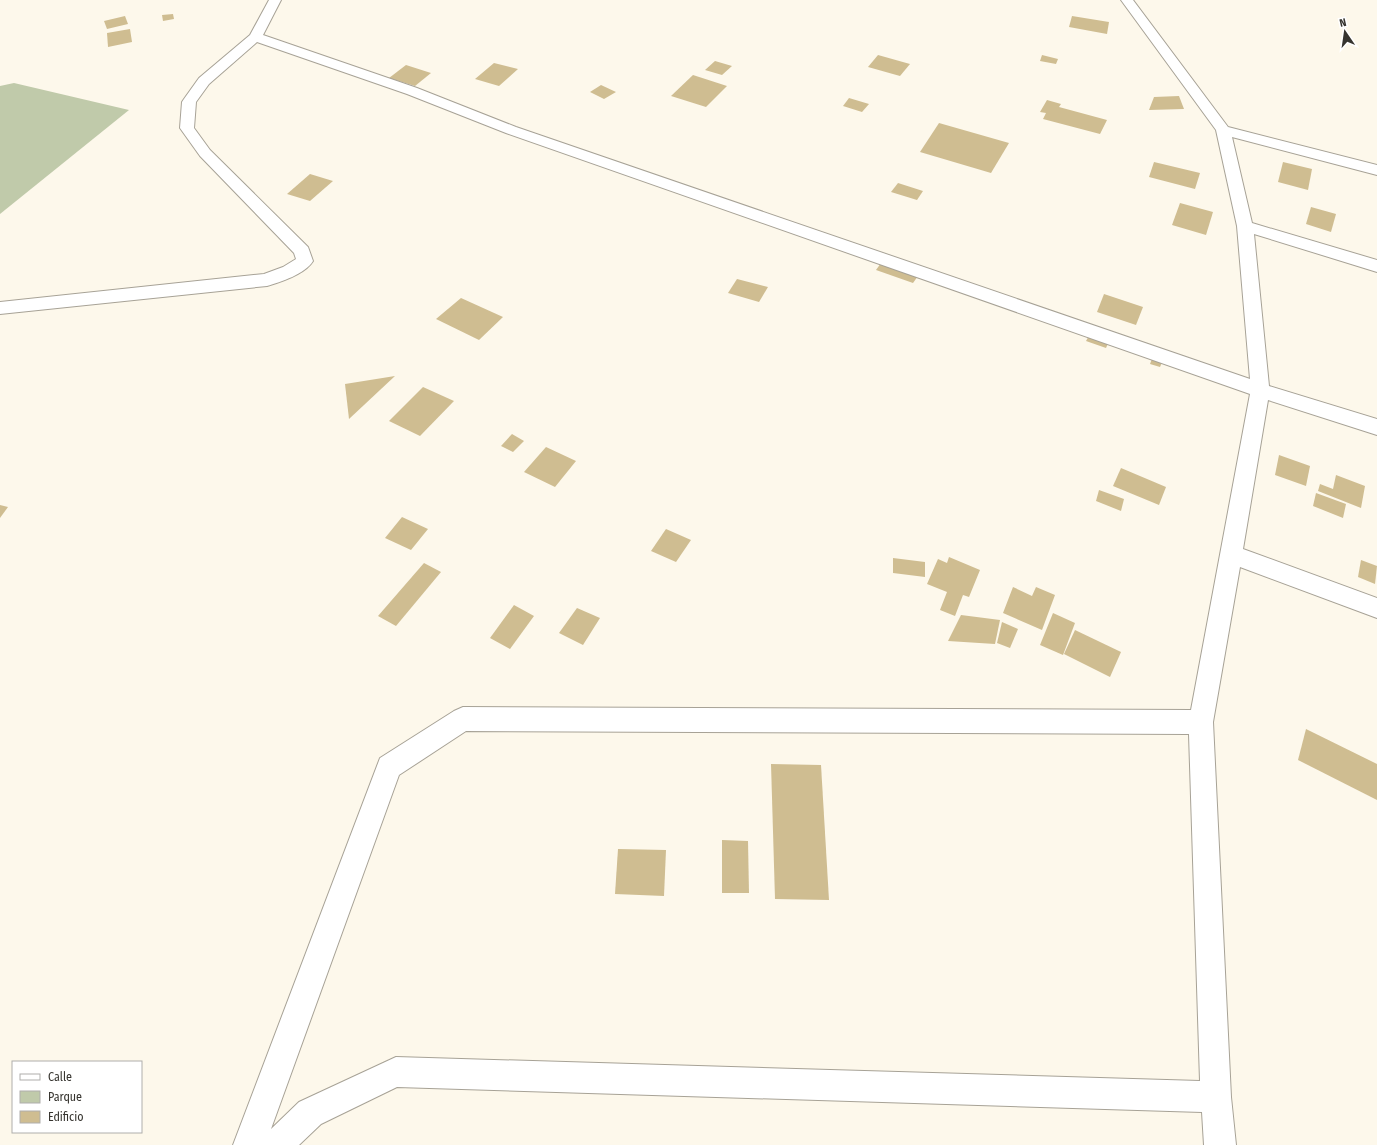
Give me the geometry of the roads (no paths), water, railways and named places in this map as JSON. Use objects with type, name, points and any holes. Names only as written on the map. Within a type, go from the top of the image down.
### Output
[{"type":"street","points":[[0,308],[267,280],[289,271],[305,261],[302,251],[205,153],[187,128],[188,102],[204,81],[255,37],[275,0]]},
{"type":"street","points":[[1127,0],[1224,130],[1245,226],[1260,390],[1202,722],[1216,1097],[1220,1145]]},
{"type":"street","points":[[255,37],[412,91],[511,130],[1260,390],[1377,427]]},
{"type":"street","points":[[1224,130],[1377,170]]},
{"type":"street","points":[[1245,226],[1377,266]]},
{"type":"street","points":[[1231,554],[1377,608]]},
{"type":"street","points":[[249,1145],[389,767],[463,719],[1202,722]]},
{"type":"street","points":[[276,1145],[310,1113],[396,1072],[1216,1097]]}]
